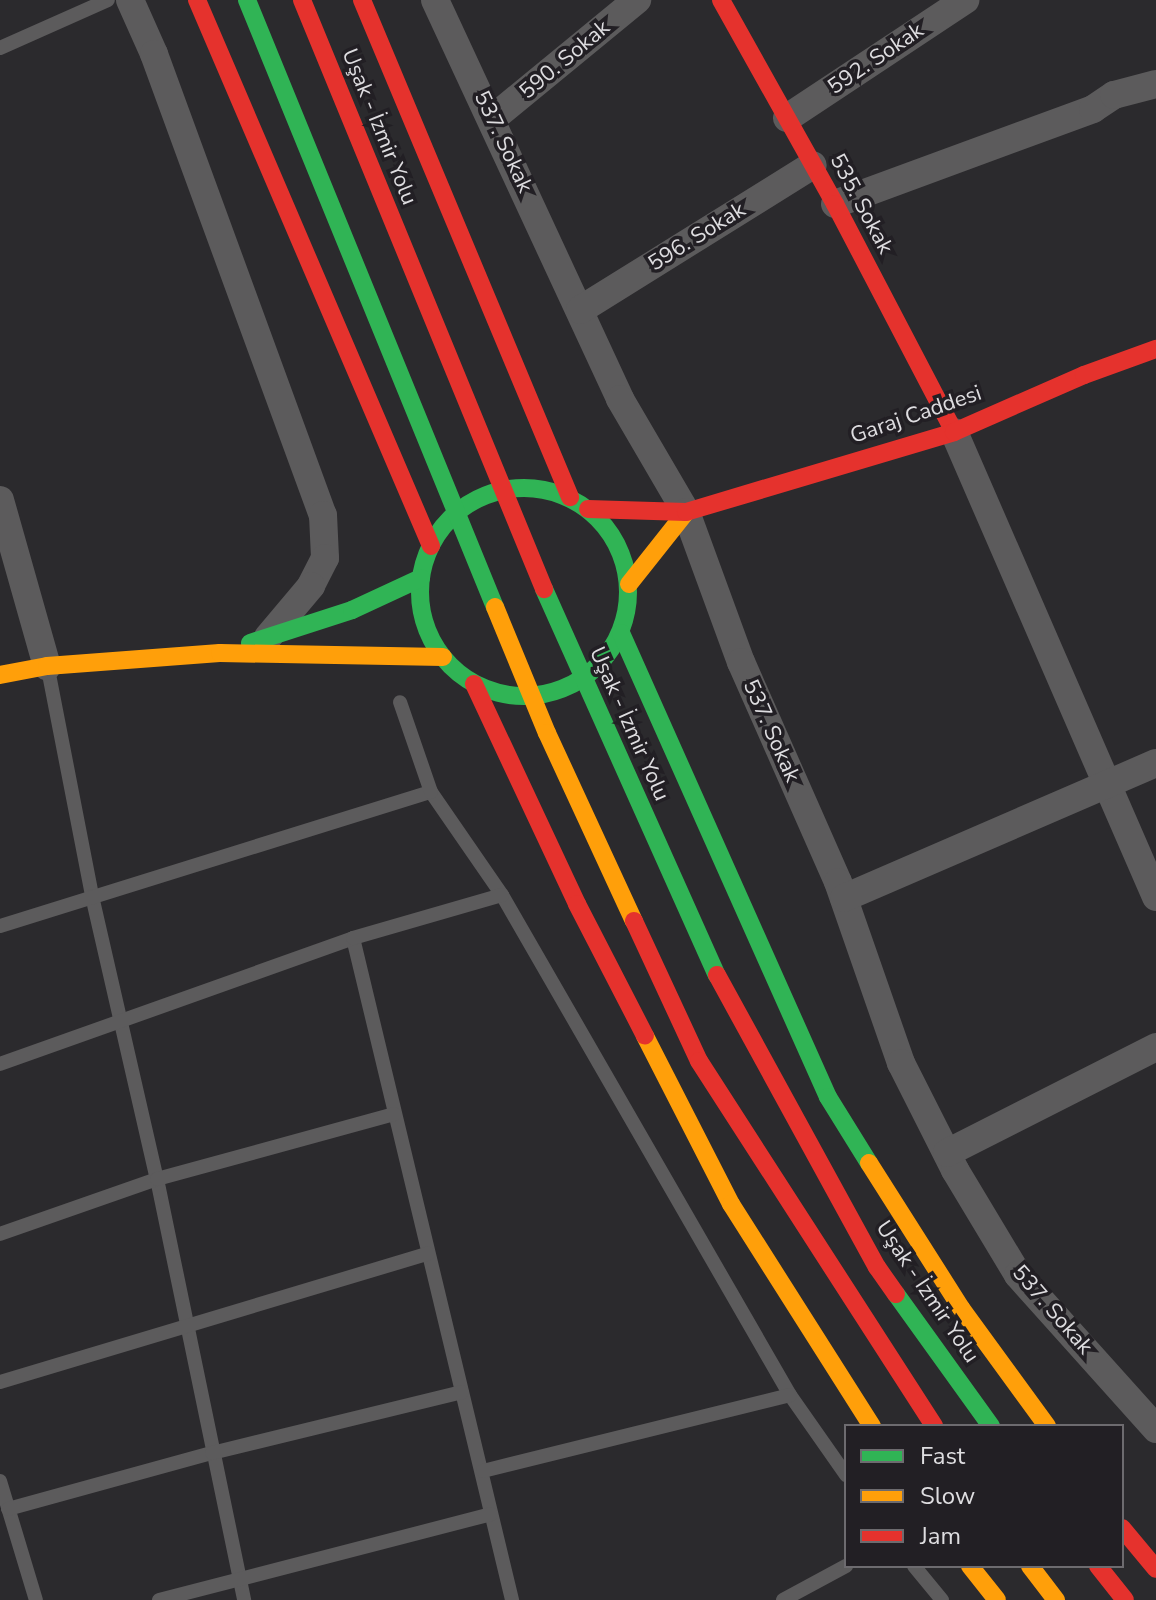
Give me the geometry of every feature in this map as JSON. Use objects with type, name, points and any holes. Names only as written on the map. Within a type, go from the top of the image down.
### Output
[{"type":"main road","points":[[197,0],[431,546]]},
{"type":"main road","points":[[247,0],[547,733],[699,1061],[933,1424]]},
{"type":"main road","name":"Uşak - İzmir Yolu","points":[[302,0],[548,598],[729,1003],[877,1267],[990,1424]]},
{"type":"main road","points":[[362,0],[570,497]]},
{"type":"main road","name":"535. Sokak","points":[[721,0],[835,204],[954,432]]},
{"type":"main road","name":"Garaj Caddesi","points":[[588,509],[686,512],[954,432],[1084,375],[1156,349]]},
{"type":"main road","points":[[474,684],[516,696],[559,692],[595,668],[621,633],[628,609],[629,584],[622,555],[609,530],[588,509],[570,497],[538,488],[506,489],[475,499],[449,519],[431,546],[421,578],[423,620],[443,657],[474,684],[577,904],[731,1204],[871,1424]]},
{"type":"main road","points":[[629,584],[686,512]]},
{"type":"main road","points":[[220,653],[352,610],[421,578]]},
{"type":"main road","points":[[621,633],[828,1097],[961,1308],[1046,1424]]},
{"type":"main road","points":[[0,675],[47,666],[220,653],[443,657]]},
{"type":"main road","points":[[1124,1530],[1156,1569]]},
{"type":"main road","points":[[972,1568],[997,1600]]},
{"type":"main road","points":[[1032,1568],[1056,1600]]},
{"type":"main road","points":[[1100,1568],[1125,1600]]},
{"type":"street","points":[[130,0],[154,54],[323,515],[325,558],[311,586],[268,638]]},
{"type":"street","name":"537. Sokak","points":[[435,0],[620,399],[686,512],[741,662],[844,898],[901,1063],[947,1153],[1018,1275],[1156,1429]]},
{"type":"street","name":"590. Sokak","points":[[492,119],[637,0]]},
{"type":"street","name":"592. Sokak","points":[[787,118],[965,0]]},
{"type":"street","points":[[835,204],[1093,109],[1114,95],[1156,84]]},
{"type":"street","name":"596. Sokak","points":[[580,310],[813,165]]},
{"type":"street","points":[[954,432],[1156,897]]},
{"type":"street","points":[[0,500],[47,666]]},
{"type":"street","points":[[844,898],[1156,763]]},
{"type":"street","points":[[947,1153],[1156,1047]]},
{"type":"lane","points":[[0,48],[108,0]]},
{"type":"lane","points":[[47,666],[92,896],[157,1179],[244,1600]]},
{"type":"lane","points":[[400,702],[431,792],[502,895],[790,1395],[844,1472]]},
{"type":"lane","points":[[0,926],[431,792]]},
{"type":"lane","points":[[0,1064],[353,938],[502,895]]},
{"type":"lane","points":[[353,938],[512,1600]]},
{"type":"lane","points":[[0,1234],[157,1179],[394,1114]]},
{"type":"lane","points":[[0,1382],[428,1254]]},
{"type":"lane","points":[[8,1509],[212,1453],[462,1392]]},
{"type":"lane","points":[[483,1471],[790,1395]]},
{"type":"lane","points":[[0,1481],[36,1600]]},
{"type":"lane","points":[[159,1600],[491,1514]]},
{"type":"lane","points":[[783,1600],[844,1567]]},
{"type":"lane","points":[[916,1568],[942,1600]]},
{"type":"traffic: fast","points":[[247,0],[495,607]]},
{"type":"traffic: fast","points":[[524,488],[564,496],[598,518],[620,552],[628,592],[620,632],[598,666],[564,688],[524,696],[484,688],[450,666],[428,632],[420,592],[428,552],[450,518],[484,496],[524,488]]},
{"type":"traffic: fast","points":[[250,643],[352,610],[421,578]]},
{"type":"traffic: fast","points":[[544,589],[717,975]]},
{"type":"traffic: fast","points":[[621,633],[828,1097],[869,1163]]},
{"type":"traffic: fast","points":[[896,1294],[990,1424]]},
{"type":"traffic: slow","points":[[629,584],[686,512]]},
{"type":"traffic: slow","points":[[495,607],[547,733],[634,921]]},
{"type":"traffic: slow","points":[[0,675],[47,666],[220,653],[443,657]]},
{"type":"traffic: slow","points":[[645,1036],[731,1204],[871,1424]]},
{"type":"traffic: slow","points":[[869,1163],[961,1308],[1046,1424]]},
{"type":"traffic: slow","points":[[972,1568],[997,1600]]},
{"type":"traffic: slow","points":[[1032,1568],[1056,1600]]},
{"type":"traffic: jam","points":[[197,0],[431,546]]},
{"type":"traffic: jam","points":[[302,0],[544,589]]},
{"type":"traffic: jam","points":[[362,0],[570,497]]},
{"type":"traffic: jam","points":[[721,0],[835,204],[954,432]]},
{"type":"traffic: jam","points":[[588,509],[686,512],[954,432],[1084,375],[1156,349]]},
{"type":"traffic: jam","points":[[474,684],[577,904],[645,1036]]},
{"type":"traffic: jam","points":[[634,921],[699,1061],[933,1424]]},
{"type":"traffic: jam","points":[[717,975],[877,1267],[896,1294]]},
{"type":"traffic: jam","points":[[1124,1530],[1156,1569]]},
{"type":"traffic: jam","points":[[1100,1568],[1125,1600]]}]
